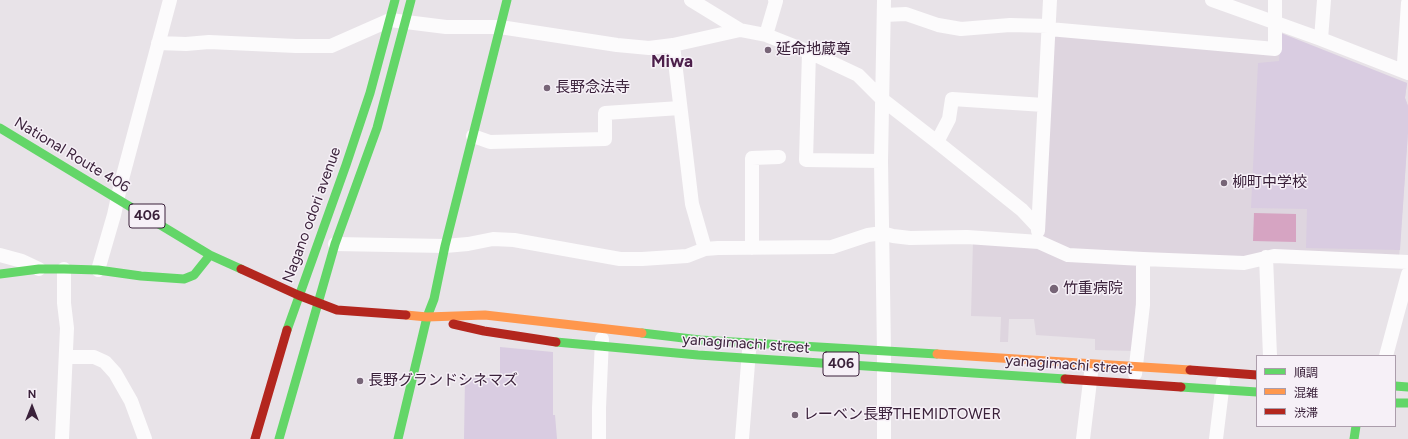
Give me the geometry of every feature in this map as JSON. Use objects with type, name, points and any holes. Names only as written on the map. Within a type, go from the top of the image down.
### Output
[{"type":"main road","name":"Nagano odori avenue","points":[[255,439],[290,318],[346,165],[370,93],[395,0]]},
{"type":"main road","name":"Nagano odori avenue","points":[[279,439],[336,244],[377,128],[412,0]]},
{"type":"main road","points":[[398,439],[426,317],[434,299],[507,0]]},
{"type":"main road","name":"National Route 406","points":[[0,128],[210,255],[298,295]]},
{"type":"main road","points":[[0,274],[64,269],[98,270],[141,276],[184,279],[194,275],[210,255]]},
{"type":"main road","name":"yanagimachi street","points":[[298,295],[337,310],[426,317],[485,315],[700,340],[1092,363],[1256,375]]},
{"type":"main road","name":"yanagimachi street","points":[[426,317],[484,331],[550,341],[698,355],[884,366],[1256,392]]},
{"type":"main road","points":[[1396,386],[1408,387]]},
{"type":"main road","points":[[1396,403],[1408,404]]},
{"type":"main road","points":[[1354,439],[1356,427]]},
{"type":"street","points":[[98,270],[114,215],[170,0]]},
{"type":"street","points":[[691,0],[740,30],[766,35],[809,52],[858,75],[883,100],[1028,215],[1038,226]]},
{"type":"street","points":[[766,35],[776,1],[775,0]]},
{"type":"street","points":[[884,0],[881,161],[884,439]]},
{"type":"street","points":[[1212,0],[1320,39],[1404,72],[1407,41],[1408,3]]},
{"type":"street","points":[[884,15],[906,14],[938,25],[962,30],[1010,25],[1275,49],[1275,0]]},
{"type":"street","points":[[1320,39],[1324,0]]},
{"type":"street","points":[[1039,242],[1038,226],[1049,28],[1047,1]]},
{"type":"street","points":[[158,43],[186,44],[209,42],[331,46],[390,20],[446,27],[500,27],[624,46],[649,48],[673,45],[740,30]]},
{"type":"street","points":[[673,45],[692,204],[705,249]]},
{"type":"street","points":[[809,52],[806,160],[881,161]]},
{"type":"street","points":[[937,142],[949,119],[952,98],[1044,105]]},
{"type":"street","points":[[473,136],[490,142],[605,139],[605,113],[680,108]]},
{"type":"street","points":[[752,248],[752,158],[779,157]]},
{"type":"street","points":[[336,244],[446,246],[468,244],[493,239],[514,240],[620,259],[642,259],[687,256],[705,249],[832,246],[868,235],[882,233],[910,238],[967,237],[1039,242],[1068,255],[1244,263],[1274,256],[1408,262]]},
{"type":"street","points":[[0,255],[22,261],[39,270]]},
{"type":"street","points":[[1266,257],[1270,355]]},
{"type":"street","points":[[1134,383],[1144,305],[1143,259]]},
{"type":"street","points":[[62,439],[67,328],[64,303],[64,269]]},
{"type":"street","points":[[1386,355],[1408,274]]},
{"type":"street","points":[[599,439],[602,329]]},
{"type":"street","points":[[742,439],[750,343]]},
{"type":"street","points":[[66,357],[94,357],[105,362],[115,373],[131,401],[145,439]]},
{"type":"street","points":[[1083,439],[1092,363]]},
{"type":"street","points":[[1216,439],[1224,372]]},
{"type":"shaded area","points":[[1281,33],[1407,83],[1405,98],[1408,106],[1408,132],[1400,250],[1306,248],[1307,209],[1251,208],[1258,63],[1279,61]]},
{"type":"shaded area","name":"柳町中学校","points":[[1051,35],[1279,52],[1407,83],[1405,98],[1408,106],[1408,132],[1399,258],[1243,260],[1067,251],[1045,239],[1042,235]]},
{"type":"shaded area","points":[[1254,213],[1296,214],[1296,242],[1253,241]]},
{"type":"shaded area","name":"竹重病院","points":[[973,241],[1039,245],[1138,263],[1133,351],[1095,350],[1095,339],[1036,335],[1034,319],[1009,319],[1008,342],[1000,342],[1001,317],[971,316]]},
{"type":"shaded area","points":[[500,347],[553,352],[553,415],[555,415],[557,439],[464,439],[465,378],[500,378]]},
{"type":"traffic: fast","points":[[287,330],[370,93],[395,0]]},
{"type":"traffic: fast","points":[[279,439],[335,244],[377,128],[411,0]]},
{"type":"traffic: fast","points":[[398,439],[427,317],[434,299],[445,246],[507,0]]},
{"type":"traffic: fast","points":[[0,128],[210,255],[241,269]]},
{"type":"traffic: fast","points":[[0,274],[39,269],[64,269],[98,270],[141,276],[184,279],[194,275],[210,255]]},
{"type":"traffic: fast","points":[[642,333],[700,340],[937,354]]},
{"type":"traffic: fast","points":[[556,342],[698,355],[1065,379]]},
{"type":"traffic: fast","points":[[1396,386],[1408,387]]},
{"type":"traffic: fast","points":[[1181,387],[1256,392]]},
{"type":"traffic: fast","points":[[1396,403],[1408,403]]},
{"type":"traffic: fast","points":[[1354,439],[1356,427]]},
{"type":"traffic: slow","points":[[406,315],[427,317],[485,315],[642,333]]},
{"type":"traffic: slow","points":[[937,354],[1190,370]]},
{"type":"traffic: jam","points":[[241,269],[298,295],[337,310],[406,315]]},
{"type":"traffic: jam","points":[[453,324],[484,331],[556,342]]},
{"type":"traffic: jam","points":[[255,439],[287,330]]},
{"type":"traffic: jam","points":[[1190,370],[1256,375]]},
{"type":"traffic: jam","points":[[1065,379],[1181,387]]},
{"type":"place","name":"延命地蔵尊","points":[[768,50]]},
{"type":"place","name":"長野念法寺","points":[[547,88]]},
{"type":"place","name":"柳町中学校","points":[[1224,183]]},
{"type":"place","name":"竹重病院","points":[[1054,289]]},
{"type":"place","name":"長野グランドシネマズ","points":[[360,381]]},
{"type":"place","name":"レーベン長野THEMIDTOWER","points":[[795,415]]},
{"type":"district","name":"Miwa","points":[[672,62]]}]
